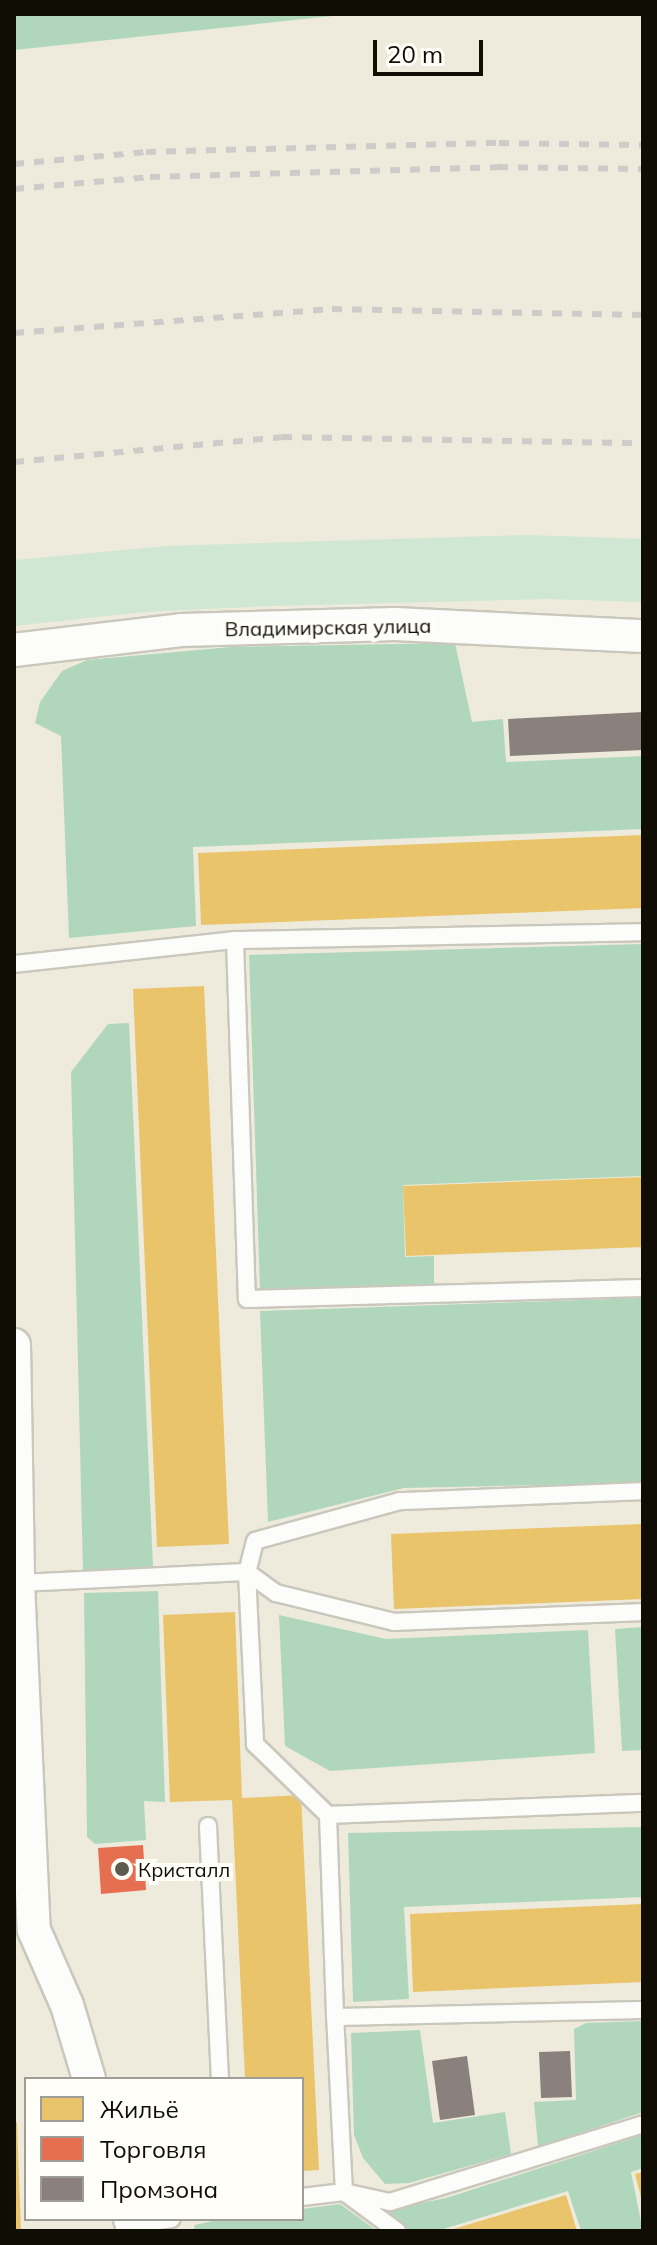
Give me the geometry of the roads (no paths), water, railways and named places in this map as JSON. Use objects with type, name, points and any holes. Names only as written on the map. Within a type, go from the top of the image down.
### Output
[{"type":"street","name":"Владимирская улица","points":[[14,650],[181,630],[395,624],[643,636]]},
{"type":"street","points":[[14,1345],[24,1930],[67,2005],[88,2077]]},
{"type":"lane","points":[[14,964],[235,940],[643,932]]},
{"type":"lane","points":[[235,940],[247,1299],[643,1288]]},
{"type":"lane","points":[[344,2192],[328,1815],[255,1744],[247,1572],[255,1541],[400,1501],[643,1491]]},
{"type":"lane","points":[[18,1583],[247,1572],[276,1593],[394,1622],[643,1612]]},
{"type":"lane","points":[[328,1815],[643,1803]]},
{"type":"lane","points":[[208,1826],[220,2077]]},
{"type":"lane","points":[[335,2017],[643,2010]]},
{"type":"lane","points":[[304,2197],[344,2192],[390,2202],[643,2124]]},
{"type":"lane","points":[[344,2192],[397,2231]]},
{"type":"lane","points":[[132,2225],[159,2221]]},
{"type":"railway","points":[[14,164],[146,152],[499,143],[643,145]]},
{"type":"railway","points":[[14,189],[150,177],[498,167],[643,169]]},
{"type":"railway","points":[[14,333],[332,309],[643,315]]},
{"type":"railway","points":[[14,462],[282,437],[643,443]]},
{"type":"place","name":"Кристалл","points":[[122,1869]]}]
